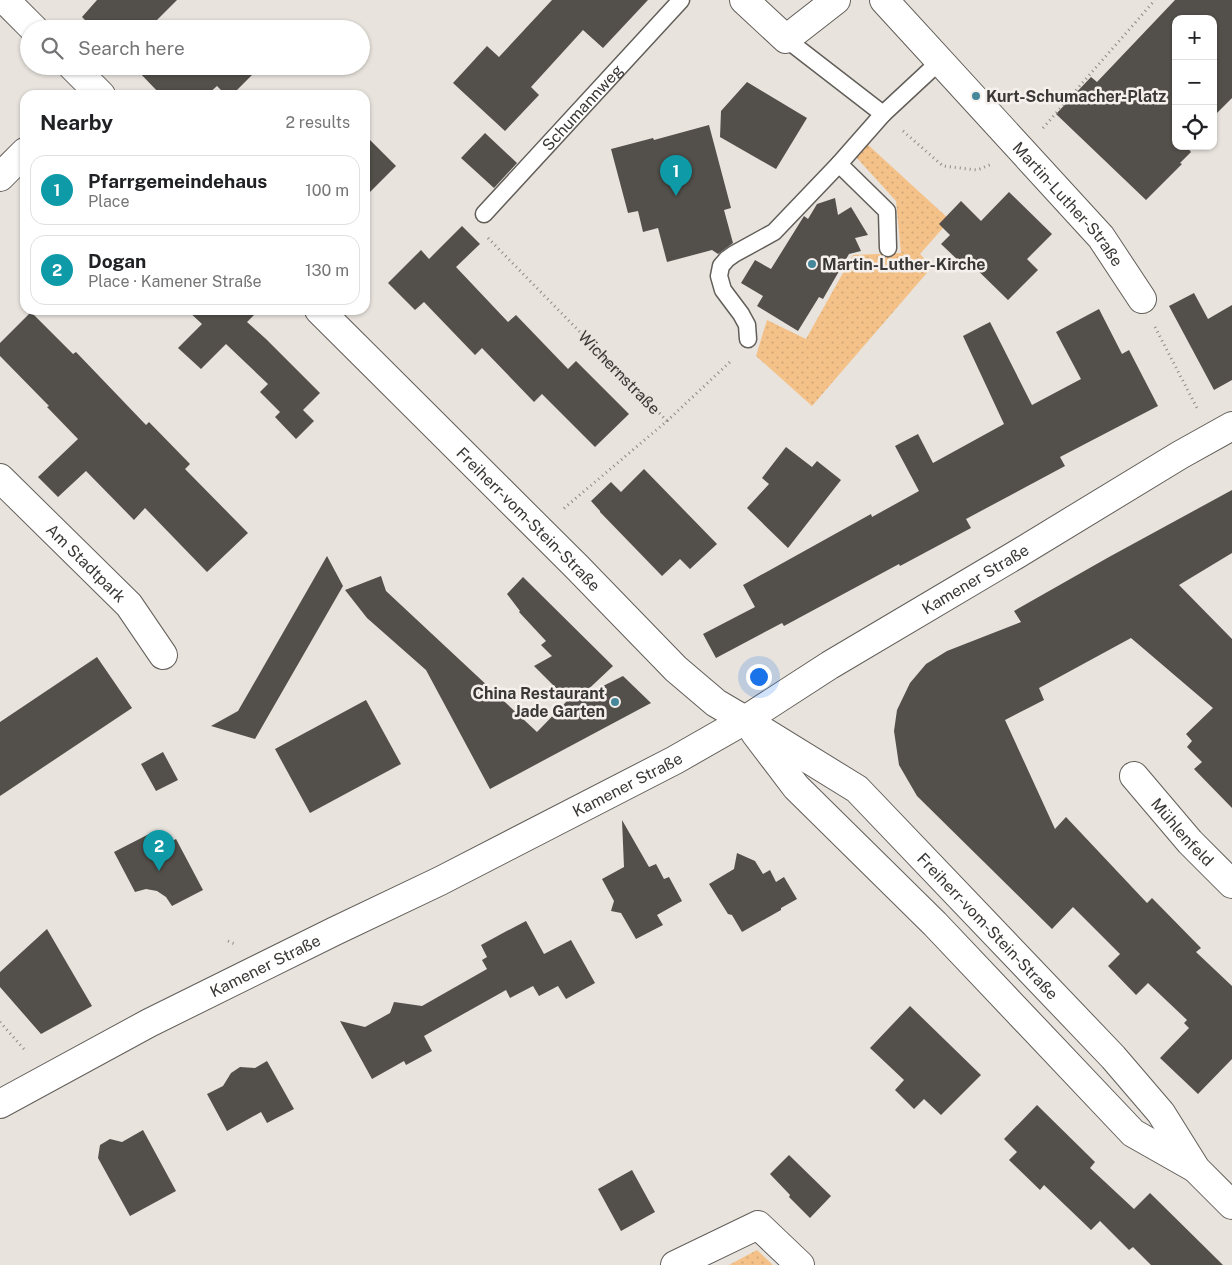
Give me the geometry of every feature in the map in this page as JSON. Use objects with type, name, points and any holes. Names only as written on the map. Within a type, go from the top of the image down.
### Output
[{"type":"street","points":[[5,0],[25,20]]},
{"type":"street","points":[[744,0],[786,39],[836,0]]},
{"type":"street","name":"Martin-Luther-Straße","points":[[884,0],[1101,237],[1142,299]]},
{"type":"street","points":[[79,75],[90,90]]},
{"type":"street","points":[[0,176],[20,157]]},
{"type":"street","name":"Freiherr-vom-Stein-Straße","points":[[324,315],[676,668],[716,703],[857,789],[1113,1057],[1161,1113],[1196,1169],[1232,1205]]},
{"type":"street","name":"Kamener Straße","points":[[0,1104],[148,1023],[440,881],[676,760],[745,720],[830,665],[1222,431]]},
{"type":"street","name":"Am Stadtpark","points":[[0,478],[129,605],[163,655]]},
{"type":"street","name":"Freiherr-vom-Stein-Straße","points":[[745,720],[796,787],[935,924],[1134,1134],[1196,1169]]},
{"type":"street","name":"Mühlenfeld","points":[[1134,776],[1190,842],[1232,884]]},
{"type":"street","points":[[675,1265],[758,1225],[800,1265]]},
{"type":"lane","name":"Schumannweg","points":[[484,214],[681,0]]},
{"type":"lane","points":[[786,39],[883,114]]},
{"type":"lane","points":[[748,339],[747,325],[723,290],[719,276],[721,266],[734,254],[774,232],[839,164],[883,114],[940,61]]},
{"type":"lane","points":[[839,164],[887,211],[888,248]]},
{"type":"path","points":[[883,114],[944,166],[977,170],[1022,152],[1155,0]]},
{"type":"path","name":"Wichernstraße","points":[[488,238],[667,421],[539,530]]},
{"type":"path","points":[[1142,299],[1190,396],[1222,431]]},
{"type":"path","points":[[667,421],[741,352],[748,339]]},
{"type":"path","points":[[0,1022],[24,1049]]},
{"type":"shaded area","points":[[866,143],[950,220],[920,254],[932,267],[812,406],[756,356],[767,320],[806,339],[853,255],[901,253],[896,201],[856,157]]},
{"type":"shaded area","points":[[757,1250],[773,1265],[729,1265]]},
{"type":"building","points":[[97,0],[177,0],[157,20],[85,20],[82,17]]},
{"type":"building","points":[[552,0],[648,0],[603,48],[583,30],[531,87],[539,95],[505,131],[453,83],[487,46],[499,57]]},
{"type":"building","points":[[1175,0],[1232,0],[1232,98],[1217,113],[1217,15],[1172,15],[1172,150],[1189,150],[1191,152],[1180,163],[1182,164],[1146,200],[1056,114],[1091,77],[1097,82]]},
{"type":"building","points":[[142,75],[252,75],[237,90],[221,90],[217,86],[213,90],[156,90]]},
{"type":"building","points":[[747,82],[807,118],[776,169],[720,137],[721,111]]},
{"type":"building","points":[[709,125],[731,208],[724,210],[733,243],[718,254],[712,250],[667,262],[658,228],[643,232],[638,211],[628,213],[611,149]]},
{"type":"building","points":[[485,133],[517,163],[494,188],[461,158]]},
{"type":"building","points":[[370,140],[396,166],[370,192]]},
{"type":"building","points":[[1009,192],[1052,234],[1027,259],[1038,270],[1008,300],[965,258],[961,263],[941,244],[950,235],[939,224],[961,201],[981,221]]},
{"type":"building","name":"Martin-Luther-Kirche","points":[[835,198],[838,215],[851,207],[868,235],[855,238],[861,251],[849,254],[823,299],[819,297],[798,331],[757,306],[763,296],[741,283],[755,260],[771,269],[804,216],[808,219],[817,204]]},
{"type":"building","points":[[462,226],[480,244],[456,267],[508,322],[516,315],[568,369],[576,361],[629,414],[595,447],[542,394],[534,402],[482,348],[475,355],[424,302],[415,310],[388,283],[421,250],[429,259]]},
{"type":"building","points":[[1194,293],[1208,319],[1232,305],[1232,380],[1214,390],[1169,306]]},
{"type":"building","points":[[1099,309],[1122,354],[1129,350],[1158,406],[1060,457],[1065,466],[966,519],[971,528],[900,566],[899,564],[784,626],[782,623],[716,658],[703,634],[755,607],[743,585],[871,514],[872,517],[919,491],[895,446],[918,434],[933,463],[1004,424],[963,336],[990,322],[1032,405],[1081,379],[1056,332]]},
{"type":"building","points":[[28,315],[34,315],[73,354],[76,352],[146,425],[149,422],[190,464],[185,469],[248,533],[207,572],[145,508],[134,520],[86,471],[58,497],[38,477],[78,439],[0,356],[0,343]]},
{"type":"building","points":[[192,315],[254,315],[247,322],[320,393],[303,410],[314,421],[296,439],[275,417],[280,412],[260,392],[268,384],[226,344],[201,369],[178,348],[202,324]]},
{"type":"building","points":[[786,447],[812,467],[817,461],[841,480],[788,548],[747,508],[769,484],[762,478]]},
{"type":"building","points":[[644,469],[717,544],[690,569],[680,559],[662,576],[591,501],[611,482],[621,492]]},
{"type":"building","points":[[1232,490],[1232,553],[1179,585],[1232,639],[1232,808],[1194,769],[1202,762],[1187,747],[1192,741],[1186,734],[1213,708],[1131,638],[1039,688],[1044,700],[1005,720],[1055,829],[1066,817],[1147,903],[1152,898],[1201,948],[1196,952],[1232,986],[1232,1059],[1198,1094],[1160,1058],[1189,1028],[1184,1023],[1187,1020],[1148,983],[1136,995],[1108,966],[1120,954],[1073,907],[1052,929],[917,796],[899,765],[894,731],[897,710],[910,683],[926,664],[947,651],[1021,622],[1014,611]]},
{"type":"building","points":[[327,556],[343,586],[255,739],[211,726],[238,711]]},
{"type":"building","points":[[381,576],[386,591],[537,732],[568,700],[534,666],[552,656],[541,645],[546,641],[519,612],[507,594],[523,577],[613,666],[579,698],[623,676],[651,703],[490,789],[426,670],[367,618],[345,590]]},
{"type":"building","points":[[97,657],[132,708],[0,796],[0,722]]},
{"type":"building","points":[[366,700],[401,764],[310,813],[275,749]]},
{"type":"building","points":[[163,752],[178,780],[156,791],[141,764]]},
{"type":"building","points":[[622,820],[649,867],[656,864],[664,879],[669,877],[682,901],[657,915],[663,925],[636,939],[621,913],[611,911],[614,901],[602,879],[624,867]]},
{"type":"building","points":[[151,833],[159,848],[176,839],[203,890],[172,906],[166,897],[157,891],[146,889],[135,892],[114,852]]},
{"type":"building","points":[[737,853],[755,861],[763,874],[770,870],[776,882],[784,877],[797,899],[742,932],[709,884],[734,869]]},
{"type":"building","points":[[526,921],[544,954],[571,940],[595,983],[566,999],[558,986],[539,996],[533,986],[510,998],[506,990],[424,1036],[432,1051],[406,1065],[404,1061],[372,1079],[340,1021],[365,1027],[390,1013],[394,1002],[422,1006],[487,969],[482,960],[487,957],[481,945]]},
{"type":"building","points":[[47,929],[92,1006],[41,1034],[0,987],[0,972]]},
{"type":"building","points":[[910,1006],[981,1075],[941,1115],[924,1099],[914,1109],[895,1090],[904,1080],[870,1048]]},
{"type":"building","points":[[267,1061],[294,1109],[267,1123],[261,1112],[227,1131],[207,1094],[223,1086],[231,1073],[240,1067],[255,1068]]},
{"type":"building","points":[[1037,1105],[1095,1162],[1090,1168],[1134,1209],[1150,1193],[1223,1265],[1151,1265],[1133,1247],[1129,1250],[1100,1221],[1091,1230],[1044,1185],[1040,1190],[1009,1160],[1017,1152],[1004,1139]]},
{"type":"building","points":[[143,1130],[176,1191],[130,1216],[98,1158],[100,1145],[110,1139],[122,1142]]},
{"type":"building","points":[[789,1155],[831,1196],[810,1218],[770,1174]]},
{"type":"building","points":[[632,1170],[655,1212],[621,1231],[598,1189]]},
{"type":"place","name":"Kurt-Schumacher-Platz","points":[[976,96]]},
{"type":"place","name":"Pfarrgemeindehaus","points":[[676,196]]},
{"type":"place","name":"Martin-Luther-Kirche","points":[[812,264]]},
{"type":"place","name":"China Restaurant Jade Garten","points":[[615,702]]},
{"type":"place","name":"Dogan","points":[[159,871]]}]
